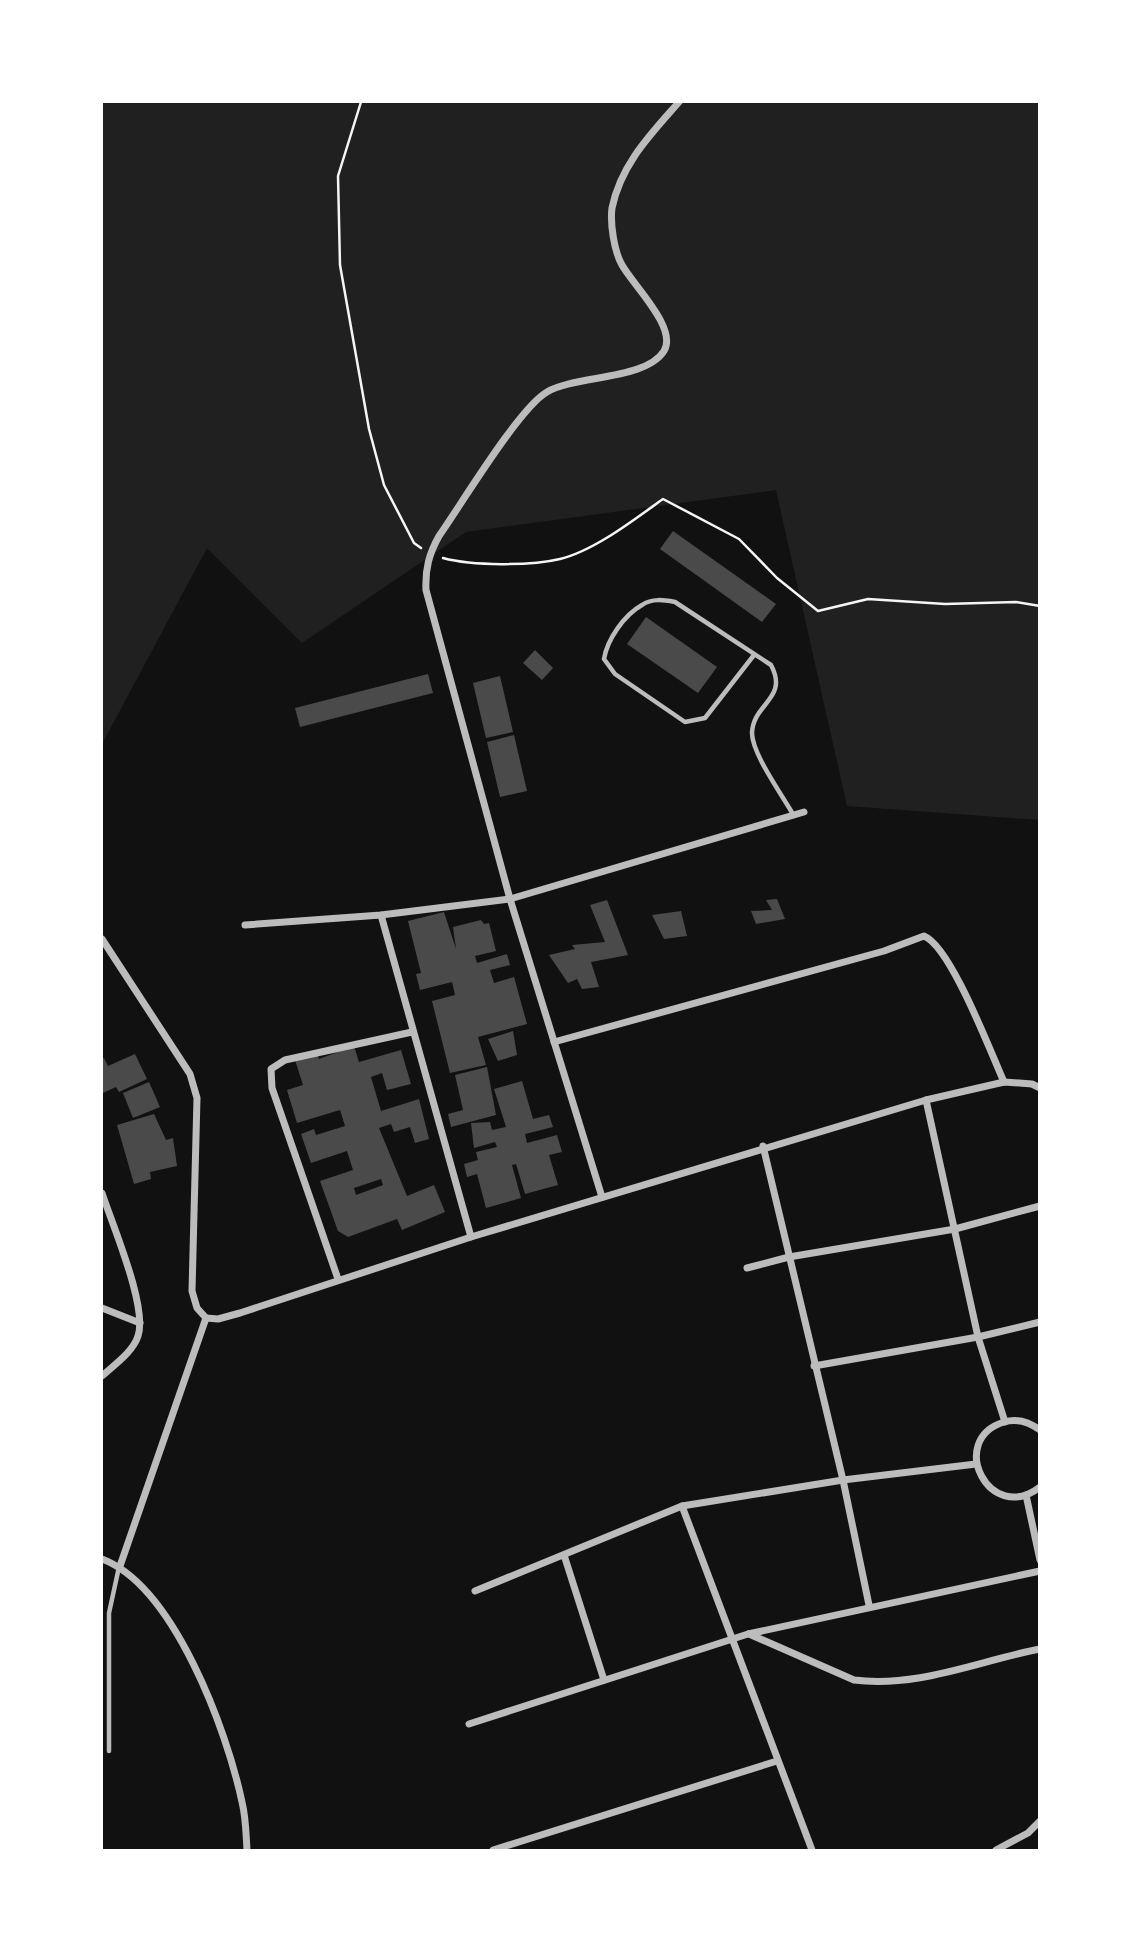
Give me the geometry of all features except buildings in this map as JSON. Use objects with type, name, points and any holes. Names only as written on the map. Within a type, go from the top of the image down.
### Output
[{"type":"street","points":[[602,1197],[510,899],[426,590],[429,555],[525,412],[544,394],[565,384],[640,367],[657,359],[666,349],[667,333],[662,320],[620,262],[612,209],[635,152],[679,102]]},
{"type":"street","points":[[245,925],[381,915],[510,899],[804,813]]},
{"type":"street","points":[[381,915],[471,1237]]},
{"type":"street","points":[[554,1042],[884,951],[924,936],[933,940],[947,959],[1004,1082]]},
{"type":"street","points":[[102,939],[190,1074],[197,1098],[192,1291],[197,1308],[206,1318],[218,1319],[240,1314],[338,1279],[471,1237],[763,1146],[926,1100],[1004,1082],[1032,1084],[1040,1088]]},
{"type":"street","points":[[338,1279],[272,1088],[271,1069],[285,1060],[412,1032]]},
{"type":"street","points":[[926,1100],[978,1337],[1005,1422]]},
{"type":"street","points":[[763,1146],[843,1479],[869,1605]]},
{"type":"street","points":[[102,1194],[131,1278],[140,1323],[133,1346],[102,1376]]},
{"type":"street","points":[[747,1268],[789,1256],[955,1229],[1040,1206]]},
{"type":"street","points":[[102,1308],[140,1323]]},
{"type":"street","points":[[120,1566],[206,1318]]},
{"type":"street","points":[[814,1366],[978,1337],[1040,1322]]},
{"type":"street","points":[[1040,1430],[1022,1421],[1005,1422],[988,1431],[980,1441],[976,1464],[988,1487],[1013,1497],[1026,1495],[1040,1487]]},
{"type":"street","points":[[475,1591],[682,1506],[843,1479],[976,1464]]},
{"type":"street","points":[[1026,1495],[1040,1559]]},
{"type":"street","points":[[682,1506],[812,1850]]},
{"type":"street","points":[[564,1555],[604,1680]]},
{"type":"street","points":[[102,1559],[120,1566],[162,1610],[210,1700],[236,1776],[243,1806],[247,1850]]},
{"type":"street","points":[[469,1724],[748,1634],[869,1605],[1040,1571]]},
{"type":"street","points":[[748,1634],[854,1680],[872,1682],[940,1675],[1040,1649]]},
{"type":"street","points":[[498,1850],[777,1761]]},
{"type":"street","points":[[1028,1833],[1040,1821]]},
{"type":"street","points":[[996,1850],[1040,1829]]},
{"type":"lane","points":[[754,655],[705,718],[685,722],[615,674],[604,659],[609,639],[628,618],[642,605],[658,600],[675,602],[771,665],[777,676],[776,692],[756,719],[752,733],[757,749],[794,816]]},
{"type":"lane","points":[[109,1751],[109,1613],[120,1566]]},
{"type":"path","points":[[361,102],[338,176],[340,265],[369,429],[384,485],[414,543],[429,555],[467,565],[561,558],[620,530],[663,499],[739,539],[777,578],[818,611],[867,599],[945,604],[1016,602],[1040,606]]},
{"type":"shaded area","points":[[102,102],[1039,102],[1039,820],[847,806],[776,490],[466,532],[302,643],[207,548],[102,744]]}]
